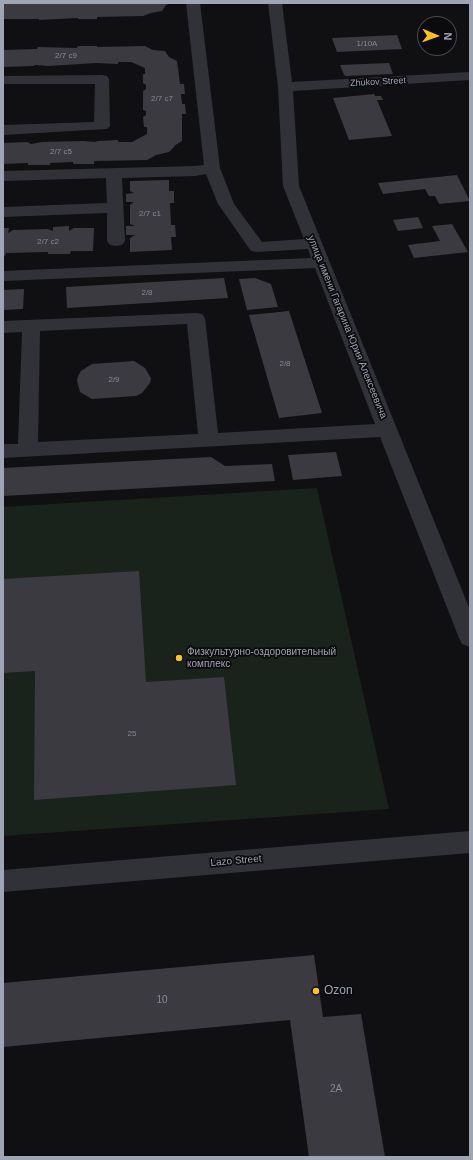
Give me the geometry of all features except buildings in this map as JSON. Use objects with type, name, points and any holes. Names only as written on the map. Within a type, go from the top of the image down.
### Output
[{"type":"street","points":[[193,3],[212,168],[226,204],[257,247],[314,244]]},
{"type":"street","name":"улица имени Гагарина Юрия Алексеевича","points":[[275,3],[285,87],[291,186],[470,638]]},
{"type":"street","name":"Zhukov Street","points":[[285,87],[470,76]]},
{"type":"street","points":[[3,80],[102,79],[102,126],[3,130]]},
{"type":"street","points":[[3,176],[195,171],[212,168]]},
{"type":"street","points":[[114,173],[116,241]]},
{"type":"street","points":[[3,212],[115,208]]},
{"type":"street","points":[[3,276],[321,263]]},
{"type":"street","points":[[3,327],[196,318],[209,440]]},
{"type":"street","points":[[28,449],[31,326]]},
{"type":"street","points":[[3,451],[387,430]]},
{"type":"street","name":"Lazo Street","points":[[3,881],[470,842]]},
{"type":"shaded area","name":"Физкультурно-оздоровительный комплекс","points":[[317,488],[389,809],[3,836],[3,507]]},
{"type":"place","name":"Физкультурно-оздоровительный комплекс","points":[[179,658]]},
{"type":"place","name":"Ozon","points":[[316,991]]}]
